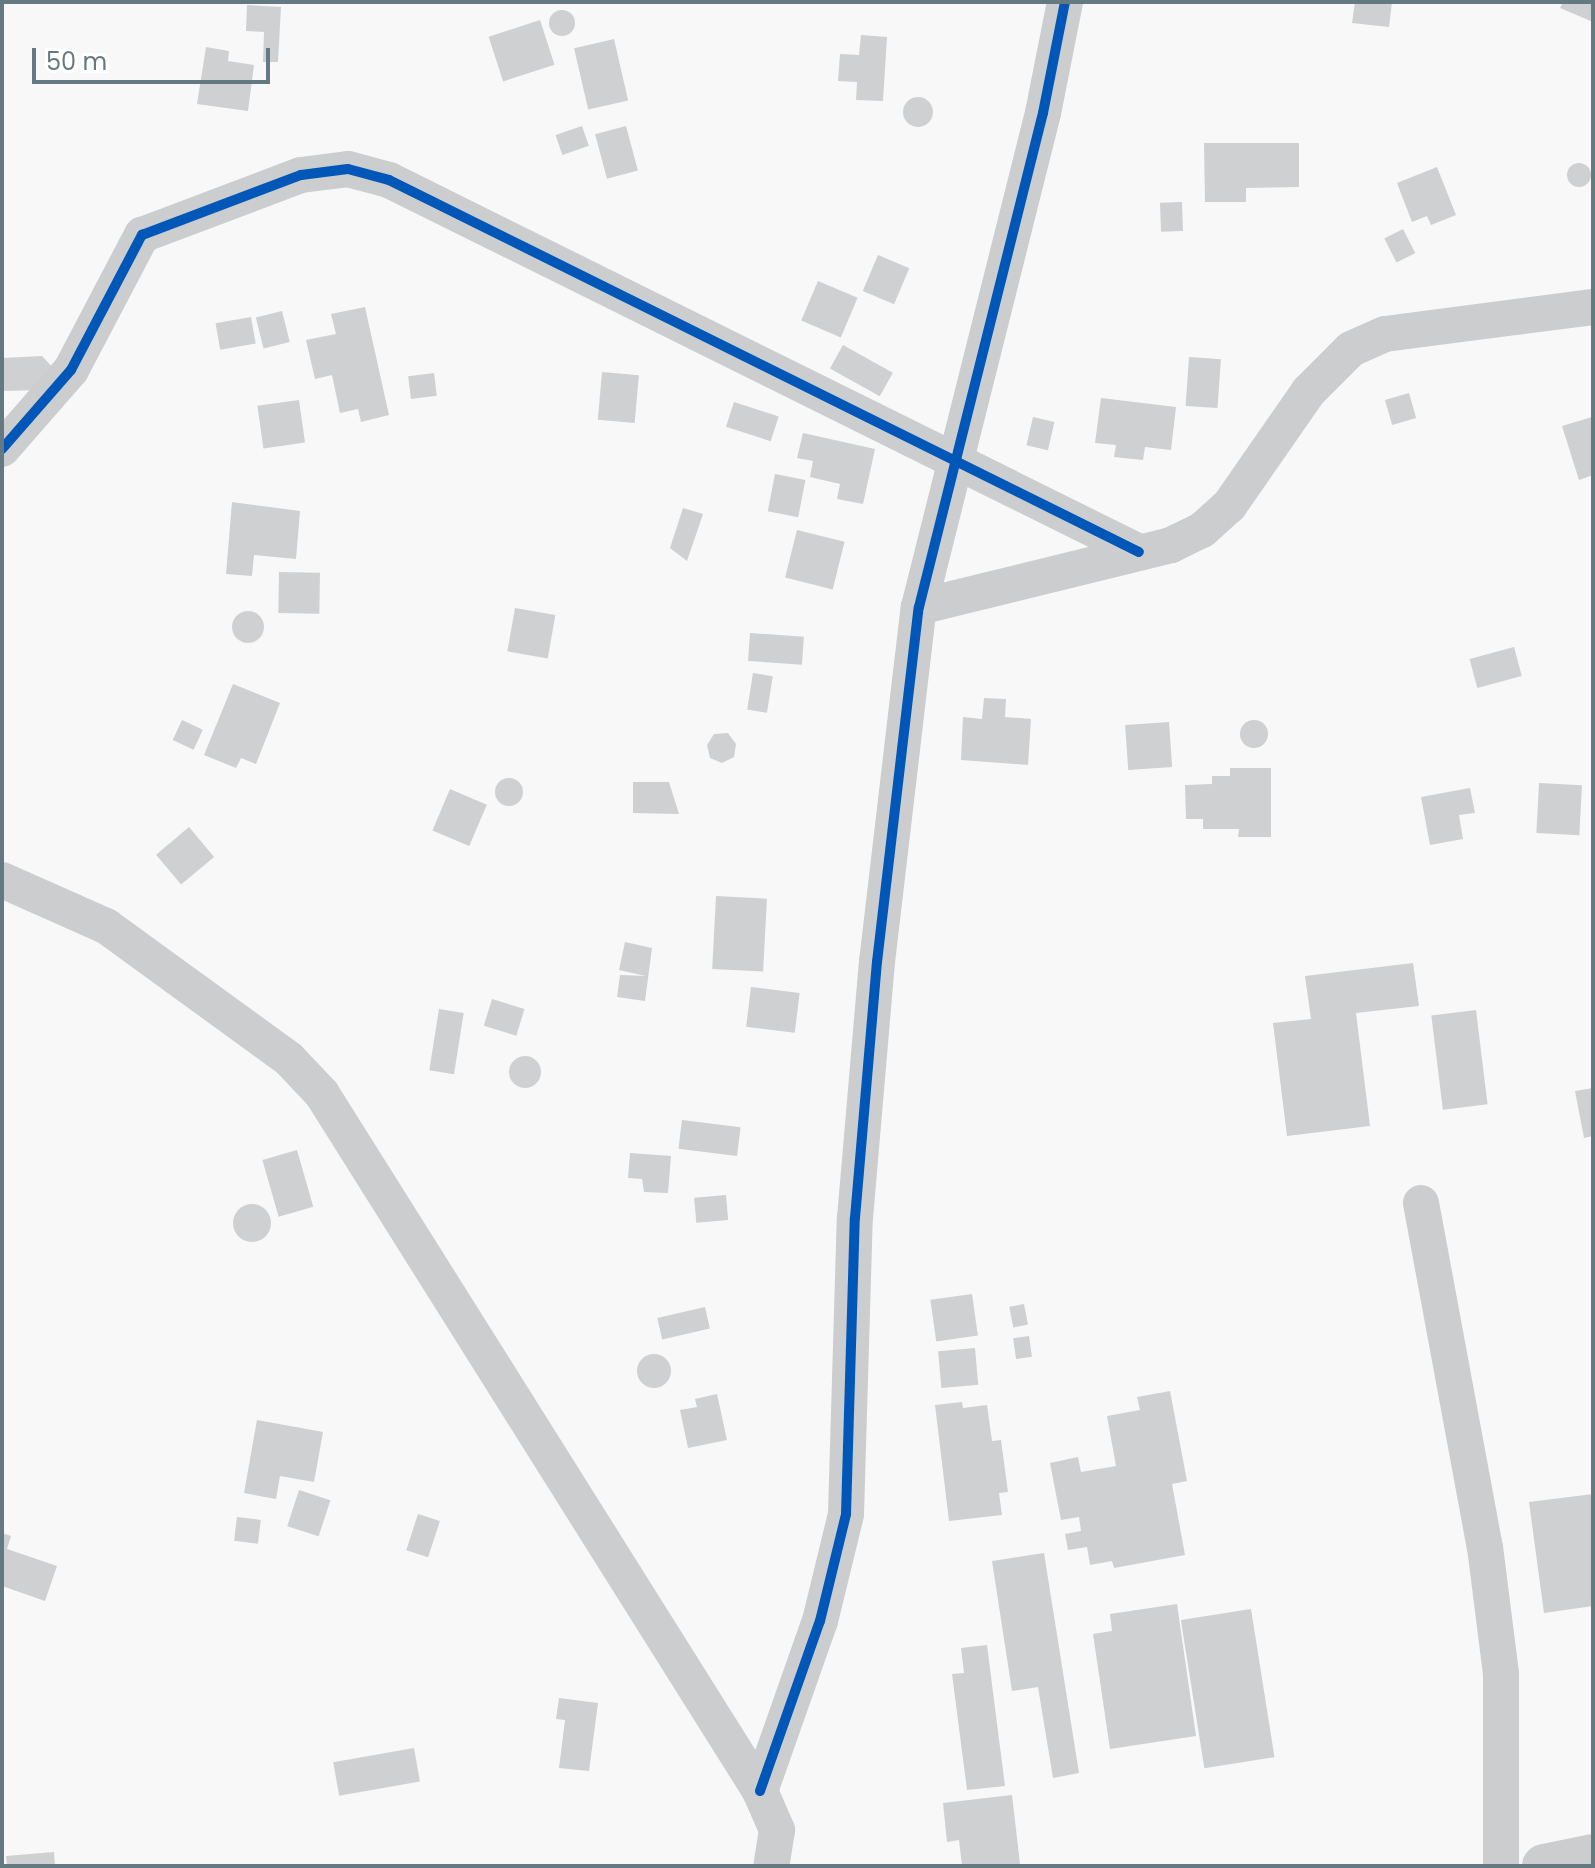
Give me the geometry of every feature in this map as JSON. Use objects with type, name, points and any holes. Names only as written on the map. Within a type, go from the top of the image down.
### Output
[{"type":"street","points":[[760,1791],[820,1621],[846,1514],[855,1218],[878,947],[919,607],[953,460],[1043,113],[1065,2]]},
{"type":"street","points":[[2,449],[71,370],[142,235],[301,175],[348,169],[389,180],[1139,552]]},
{"type":"street","points":[[919,607],[1139,552],[1192,535],[1229,506],[1309,391],[1351,349],[1385,334],[1593,307]]},
{"type":"street","points":[[2,880],[106,926],[289,1059],[322,1094],[535,1439],[760,1791],[777,1830],[771,1866]]},
{"type":"street","points":[[1421,1203],[1485,1547],[1501,1674],[1501,1866]]},
{"type":"street","points":[[1544,1866],[1593,1856]]},
{"type":"building","points":[[1355,2],[1392,2],[1389,27],[1352,23]]},
{"type":"building","points":[[1563,2],[1593,2],[1593,22],[1560,8]]},
{"type":"building","points":[[247,5],[281,7],[278,62],[263,62],[264,32],[246,31]]},
{"type":"building","points":[[562,10],[572,13],[575,23],[572,33],[562,36],[552,33],[549,23],[552,13]]},
{"type":"building","points":[[540,20],[555,65],[503,81],[489,37]]},
{"type":"building","points":[[861,35],[887,37],[883,101],[856,100],[857,82],[838,81],[840,54],[859,55]]},
{"type":"building","points":[[614,39],[628,100],[588,110],[574,48]]},
{"type":"building","points":[[206,47],[229,51],[228,61],[254,65],[248,111],[197,104]]},
{"type":"building","points":[[918,97],[924,98],[932,106],[932,118],[924,126],[918,127],[912,126],[904,118],[903,112],[904,106],[912,98]]},
{"type":"building","points":[[582,126],[589,146],[562,155],[556,135]]},
{"type":"building","points":[[626,126],[638,170],[607,179],[595,134]]},
{"type":"building","points":[[1204,143],[1299,143],[1299,187],[1246,188],[1246,202],[1205,202]]},
{"type":"building","points":[[1579,163],[1587,167],[1591,175],[1587,183],[1579,187],[1571,183],[1567,175],[1571,167]]},
{"type":"building","points":[[1437,167],[1456,215],[1431,225],[1427,216],[1412,222],[1397,183]]},
{"type":"building","points":[[1182,202],[1183,231],[1161,232],[1160,203]]},
{"type":"building","points":[[1403,229],[1415,253],[1397,263],[1384,239]]},
{"type":"building","points":[[878,255],[909,268],[894,304],[863,291]]},
{"type":"building","points":[[818,281],[858,298],[841,337],[801,321]]},
{"type":"building","points":[[365,307],[389,415],[361,422],[358,409],[340,413],[332,375],[315,379],[306,340],[336,334],[331,314]]},
{"type":"building","points":[[282,311],[290,342],[264,349],[256,318]]},
{"type":"building","points":[[251,317],[256,344],[220,350],[216,323]]},
{"type":"building","points":[[843,345],[893,373],[880,396],[830,369]]},
{"type":"building","points":[[42,356],[57,372],[43,390],[2,391],[2,358]]},
{"type":"building","points":[[1189,357],[1221,359],[1218,408],[1186,406]]},
{"type":"building","points":[[602,372],[639,375],[635,423],[598,420]]},
{"type":"building","points":[[434,373],[437,396],[411,399],[408,376]]},
{"type":"building","points":[[1409,393],[1416,418],[1392,425],[1385,400]]},
{"type":"building","points":[[1101,398],[1176,407],[1171,450],[1145,447],[1143,460],[1114,457],[1116,445],[1095,443]]},
{"type":"building","points":[[299,400],[305,443],[263,448],[257,406]]},
{"type":"building","points":[[734,402],[779,417],[771,441],[726,427]]},
{"type":"building","points":[[1033,417],[1054,422],[1048,450],[1026,445]]},
{"type":"building","points":[[1592,417],[1593,475],[1579,480],[1562,426]]},
{"type":"building","points":[[803,433],[875,449],[863,504],[837,499],[840,484],[810,477],[813,461],[797,458]]},
{"type":"building","points":[[775,474],[805,480],[798,517],[768,511]]},
{"type":"building","points":[[232,502],[300,511],[296,559],[254,555],[252,576],[226,574]]},
{"type":"building","points":[[683,508],[703,514],[687,561],[670,548]]},
{"type":"building","points":[[797,530],[845,542],[833,589],[785,578]]},
{"type":"building","points":[[279,572],[320,573],[319,614],[278,613]]},
{"type":"building","points":[[515,608],[555,615],[548,658],[507,651]]},
{"type":"building","points":[[248,611],[259,616],[264,627],[259,638],[248,643],[237,638],[232,627],[237,616]]},
{"type":"building","points":[[750,633],[804,637],[802,665],[748,661]]},
{"type":"building","points":[[1514,647],[1522,676],[1477,688],[1470,659]]},
{"type":"building","points":[[753,673],[773,676],[767,713],[747,710]]},
{"type":"building","points":[[233,684],[280,703],[256,764],[241,758],[236,768],[204,755]]},
{"type":"building","points":[[984,698],[1006,699],[1005,717],[1031,719],[1028,765],[961,760],[963,717],[982,719]]},
{"type":"building","points":[[182,720],[203,730],[194,750],[173,740]]},
{"type":"building","points":[[1254,720],[1264,724],[1268,734],[1264,744],[1254,748],[1244,744],[1240,734],[1244,724]]},
{"type":"building","points":[[1169,722],[1172,767],[1128,770],[1125,725]]},
{"type":"building","points":[[728,733],[736,744],[734,757],[722,763],[710,758],[707,745],[714,734]]},
{"type":"building","points":[[1230,768],[1271,768],[1271,837],[1238,837],[1239,829],[1203,829],[1203,819],[1186,819],[1185,785],[1212,784],[1212,776],[1230,776]]},
{"type":"building","points":[[509,778],[519,782],[523,792],[519,802],[509,806],[499,802],[495,792],[499,782]]},
{"type":"building","points":[[633,782],[669,782],[679,814],[633,813]]},
{"type":"building","points":[[1539,783],[1582,785],[1579,835],[1536,833]]},
{"type":"building","points":[[1470,788],[1475,813],[1459,815],[1463,839],[1430,845],[1421,797]]},
{"type":"building","points":[[450,789],[487,805],[469,846],[432,830]]},
{"type":"building","points":[[189,827],[214,857],[181,885],[156,855]]},
{"type":"building","points":[[716,896],[767,899],[763,972],[712,969]]},
{"type":"building","points":[[625,942],[652,948],[645,1001],[617,997],[620,975],[646,976],[619,970]]},
{"type":"building","points":[[1413,963],[1419,1006],[1356,1013],[1370,1126],[1287,1136],[1273,1023],[1311,1019],[1305,976]]},
{"type":"building","points":[[751,987],[800,993],[795,1033],[746,1027]]},
{"type":"building","points":[[492,999],[525,1009],[516,1036],[484,1026]]},
{"type":"building","points":[[439,1009],[464,1013],[454,1074],[429,1070]]},
{"type":"building","points":[[1476,1010],[1488,1104],[1443,1110],[1431,1015]]},
{"type":"building","points":[[525,1056],[537,1060],[541,1072],[537,1084],[525,1088],[513,1084],[509,1072],[513,1060]]},
{"type":"building","points":[[1593,1088],[1593,1136],[1584,1138],[1575,1091]]},
{"type":"building","points":[[682,1120],[741,1127],[737,1156],[678,1149]]},
{"type":"building","points":[[297,1150],[313,1207],[279,1217],[262,1160]]},
{"type":"building","points":[[630,1153],[671,1156],[668,1193],[644,1192],[642,1179],[628,1178]]},
{"type":"building","points":[[726,1195],[728,1220],[696,1223],[694,1198]]},
{"type":"building","points":[[252,1204],[265,1210],[271,1223],[265,1236],[252,1242],[239,1236],[233,1223],[239,1210]]},
{"type":"building","points":[[972,1294],[978,1336],[936,1341],[930,1300]]},
{"type":"building","points":[[1024,1304],[1028,1325],[1013,1327],[1009,1307]]},
{"type":"building","points":[[705,1307],[710,1328],[662,1339],[657,1318]]},
{"type":"building","points":[[1029,1336],[1032,1357],[1016,1359],[1013,1338]]},
{"type":"building","points":[[975,1348],[978,1385],[941,1388],[938,1351]]},
{"type":"building","points":[[654,1354],[666,1359],[671,1371],[666,1383],[654,1388],[642,1383],[637,1371],[642,1359]]},
{"type":"building","points":[[1170,1391],[1187,1481],[1172,1484],[1185,1555],[1114,1568],[1112,1561],[1090,1565],[1087,1547],[1068,1550],[1065,1534],[1081,1531],[1079,1517],[1061,1520],[1050,1463],[1078,1457],[1081,1472],[1116,1466],[1107,1416],[1140,1410],[1137,1397]]},
{"type":"building","points":[[717,1394],[727,1440],[688,1448],[680,1410],[697,1407],[695,1399]]},
{"type":"building","points":[[962,1402],[963,1408],[987,1405],[992,1441],[1001,1440],[1008,1492],[999,1493],[1002,1515],[949,1521],[935,1405]]},
{"type":"building","points":[[257,1420],[323,1432],[314,1482],[280,1476],[276,1499],[244,1493]]},
{"type":"building","points":[[299,1490],[330,1500],[319,1536],[287,1526]]},
{"type":"building","points":[[1593,1494],[1593,1606],[1544,1613],[1529,1502]]},
{"type":"building","points":[[418,1514],[440,1521],[428,1557],[406,1550]]},
{"type":"building","points":[[237,1517],[261,1520],[258,1544],[234,1541]]},
{"type":"building","points":[[2,1533],[11,1536],[7,1549],[57,1566],[45,1601],[2,1586]]},
{"type":"building","points":[[1044,1553],[1079,1773],[1053,1778],[1038,1687],[1012,1691],[992,1561]]},
{"type":"building","points":[[1177,1604],[1196,1736],[1110,1749],[1093,1634],[1112,1631],[1110,1614]]},
{"type":"building","points":[[1251,1609],[1274,1757],[1204,1768],[1181,1620]]},
{"type":"building","points":[[987,1645],[1005,1786],[967,1790],[952,1674],[964,1673],[961,1648]]},
{"type":"building","points":[[559,1698],[598,1703],[589,1771],[559,1768],[565,1720],[556,1719]]},
{"type":"building","points":[[414,1748],[420,1781],[339,1796],[333,1762]]},
{"type":"building","points":[[1012,1795],[1020,1864],[962,1866],[959,1840],[947,1842],[943,1803]]},
{"type":"building","points":[[54,1852],[55,1866],[7,1866],[6,1856]]},
{"type":"cycle path","points":[[760,1791],[820,1621],[846,1514],[855,1218],[877,962],[919,607],[1043,113],[1065,2]]},
{"type":"cycle path","points":[[2,449],[71,370],[142,235],[301,175],[348,169],[389,180],[1139,552]]}]
